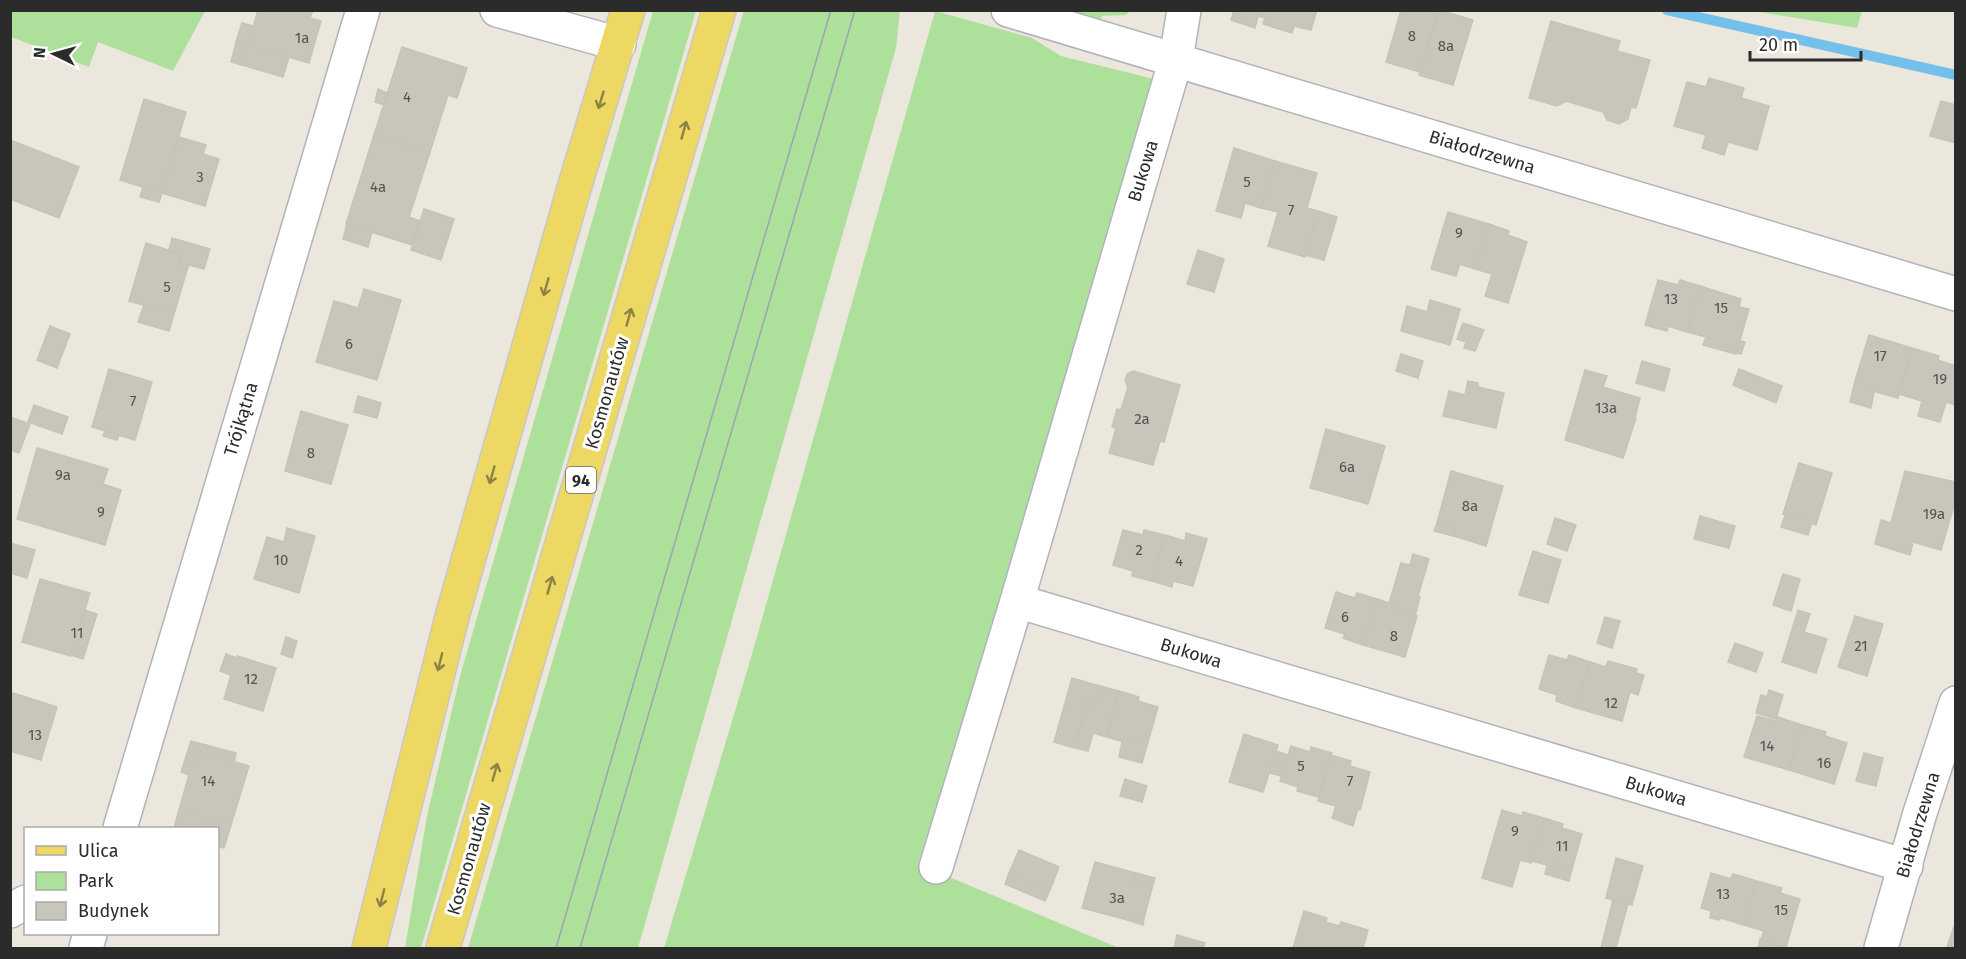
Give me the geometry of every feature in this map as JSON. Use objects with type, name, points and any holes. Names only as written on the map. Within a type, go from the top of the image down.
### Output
[{"type":"main road","points":[[369,948],[452,616],[573,192],[628,10]]},
{"type":"main road","name":"Kosmonautów","points":[[442,948],[719,10]]},
{"type":"street","name":"Trójkątna","points":[[120,827],[363,10]]},
{"type":"street","points":[[497,10],[619,44]]},
{"type":"street","name":"Białodrzewna","points":[[1008,10],[1956,294]]},
{"type":"street","name":"Bukowa","points":[[1184,10],[1176,59],[1017,601],[1906,866]]},
{"type":"street","points":[[936,867],[1017,601]]},
{"type":"street","name":"Białodrzewna","points":[[1881,948],[1906,866],[1946,768],[1956,703]]},
{"type":"street","points":[[10,911],[24,903]]},
{"type":"green space","points":[[744,10],[900,11],[896,48],[638,948],[468,948]]},
{"type":"green space","points":[[10,11],[205,11],[173,71],[98,42],[89,67],[11,37]]},
{"type":"green space","points":[[653,11],[696,11],[421,948],[405,948],[427,816],[460,676]]},
{"type":"green space","points":[[935,11],[1032,38],[1061,56],[1154,79],[1039,473],[918,864],[1119,948],[664,948],[750,661]]},
{"type":"green space","points":[[1052,11],[1131,11],[1125,15],[1102,16],[1099,24]]},
{"type":"green space","points":[[1753,11],[1862,11],[1857,28]]},
{"type":"building","points":[[258,10],[313,10],[310,18],[321,21],[309,63],[248,45]]},
{"type":"building","points":[[1234,10],[1317,10],[1311,30],[1294,26],[1292,33],[1263,24],[1265,18],[1258,16],[1255,28],[1231,20]]},
{"type":"building","points":[[1401,10],[1439,10],[1420,72],[1386,62]]},
{"type":"building","points":[[1439,10],[1473,20],[1453,85],[1419,75]]},
{"type":"building","points":[[1551,21],[1620,41],[1617,51],[1650,60],[1636,108],[1631,107],[1628,119],[1619,124],[1607,120],[1603,112],[1566,101],[1557,106],[1529,98]]},
{"type":"building","points":[[242,23],[253,26],[248,45],[236,42]]},
{"type":"building","points":[[236,42],[248,45],[242,65],[231,62]]},
{"type":"building","points":[[248,45],[289,57],[283,77],[242,65]]},
{"type":"building","points":[[402,47],[467,68],[457,98],[448,95],[430,152],[374,135]]},
{"type":"building","points":[[1709,78],[1744,88],[1741,98],[1769,106],[1757,150],[1728,142],[1724,155],[1702,148],[1706,135],[1674,126],[1687,82],[1706,87]]},
{"type":"building","points":[[378,89],[387,93],[384,105],[375,102]]},
{"type":"building","points":[[144,99],[186,112],[162,193],[120,180]]},
{"type":"building","points":[[1941,101],[1956,105],[1956,143],[1930,136]]},
{"type":"building","points":[[374,135],[430,152],[409,217],[420,221],[412,245],[346,224]]},
{"type":"building","points":[[179,137],[206,145],[203,154],[219,159],[205,206],[162,193]]},
{"type":"building","points":[[10,140],[79,167],[59,218],[10,199]]},
{"type":"building","points":[[1234,148],[1275,161],[1261,208],[1245,203],[1241,218],[1216,211]]},
{"type":"building","points":[[1275,161],[1317,173],[1307,208],[1318,211],[1305,257],[1268,246],[1278,212],[1261,208]]},
{"type":"building","points":[[143,187],[162,193],[159,202],[140,197]]},
{"type":"building","points":[[424,209],[454,219],[441,260],[411,250]]},
{"type":"building","points":[[1318,211],[1337,217],[1324,260],[1305,255]]},
{"type":"building","points":[[1448,212],[1489,224],[1475,269],[1460,264],[1456,276],[1431,269]]},
{"type":"building","points":[[347,224],[372,232],[368,247],[343,239]]},
{"type":"building","points":[[1489,224],[1509,231],[1508,235],[1527,242],[1508,303],[1485,296],[1492,274],[1475,269]]},
{"type":"building","points":[[172,238],[210,249],[204,269],[189,265],[187,270],[177,267],[181,254],[169,250]]},
{"type":"building","points":[[146,243],[181,254],[177,267],[187,270],[174,314],[129,301]]},
{"type":"building","points":[[1198,250],[1224,259],[1214,292],[1187,284]]},
{"type":"building","points":[[1658,280],[1678,285],[1680,280],[1700,286],[1687,332],[1668,326],[1667,331],[1645,325]]},
{"type":"building","points":[[1700,286],[1741,299],[1739,307],[1749,309],[1736,354],[1703,345],[1706,337],[1687,332]]},
{"type":"building","points":[[364,289],[401,300],[377,380],[316,362],[334,301],[358,308]]},
{"type":"building","points":[[1430,300],[1460,309],[1450,345],[1401,331],[1407,306],[1427,312]]},
{"type":"building","points":[[144,305],[174,314],[169,331],[138,322]]},
{"type":"building","points":[[1463,323],[1484,330],[1475,351],[1464,348],[1466,342],[1457,339]]},
{"type":"building","points":[[50,326],[70,334],[57,368],[37,360]]},
{"type":"building","points":[[1869,335],[1912,348],[1898,398],[1876,392],[1875,387],[1855,381]]},
{"type":"building","points":[[1737,340],[1745,342],[1741,354],[1734,352]]},
{"type":"building","points":[[1912,348],[1939,356],[1938,360],[1956,366],[1956,405],[1946,402],[1940,422],[1918,416],[1922,401],[1899,394]]},
{"type":"building","points":[[1401,354],[1423,361],[1418,378],[1396,371]]},
{"type":"building","points":[[1642,361],[1670,369],[1664,391],[1636,383]]},
{"type":"building","points":[[109,369],[152,382],[135,440],[92,427]]},
{"type":"building","points":[[1739,369],[1782,386],[1776,403],[1733,385]]},
{"type":"building","points":[[1585,370],[1607,376],[1603,387],[1640,398],[1623,458],[1565,440]]},
{"type":"building","points":[[1133,371],[1180,385],[1164,442],[1160,441],[1153,465],[1109,453],[1116,428],[1112,427],[1117,409],[1121,410],[1128,387],[1125,381],[1127,374]]},
{"type":"building","points":[[1468,381],[1478,383],[1478,387],[1504,393],[1496,428],[1443,416],[1449,391],[1465,395]]},
{"type":"building","points":[[1855,381],[1875,387],[1871,408],[1850,402]]},
{"type":"building","points":[[358,396],[381,403],[377,418],[354,412]]},
{"type":"building","points":[[34,405],[68,417],[62,434],[28,422]]},
{"type":"building","points":[[301,411],[348,425],[331,484],[285,471]]},
{"type":"building","points":[[10,417],[30,424],[19,453],[10,450]]},
{"type":"building","points":[[1326,429],[1385,446],[1368,504],[1310,488]]},
{"type":"building","points":[[105,431],[119,435],[117,440],[103,436]]},
{"type":"building","points":[[37,448],[108,469],[103,484],[121,490],[105,545],[17,519]]},
{"type":"building","points":[[1799,463],[1832,473],[1816,525],[1783,514]]},
{"type":"building","points":[[1451,471],[1503,486],[1486,546],[1454,536],[1456,529],[1437,523]]},
{"type":"building","points":[[1905,471],[1956,482],[1956,499],[1941,550],[1913,542],[1910,555],[1875,544],[1881,520],[1891,523]]},
{"type":"building","points":[[1786,513],[1812,522],[1808,535],[1781,527]]},
{"type":"building","points":[[1700,516],[1735,526],[1729,548],[1694,539]]},
{"type":"building","points":[[1555,518],[1576,525],[1567,551],[1547,544]]},
{"type":"building","points":[[1437,523],[1456,529],[1454,536],[1434,531]]},
{"type":"building","points":[[287,528],[315,536],[299,593],[254,579],[267,537],[284,542]]},
{"type":"building","points":[[1123,530],[1143,535],[1144,530],[1165,535],[1152,581],[1132,576],[1133,571],[1113,565]]},
{"type":"building","points":[[1186,533],[1207,539],[1193,586],[1173,581],[1172,587],[1152,581],[1165,535],[1185,541]]},
{"type":"building","points":[[10,543],[35,550],[27,578],[10,573]]},
{"type":"building","points":[[1533,551],[1561,560],[1548,603],[1519,595]]},
{"type":"building","points":[[1413,554],[1429,559],[1418,596],[1420,597],[1415,616],[1396,610],[1398,606],[1389,603],[1401,563],[1410,565]]},
{"type":"building","points":[[1783,574],[1800,579],[1791,611],[1773,605]]},
{"type":"building","points":[[40,579],[90,593],[71,656],[22,642]]},
{"type":"building","points":[[1336,592],[1355,598],[1357,593],[1377,599],[1363,645],[1343,638],[1345,634],[1325,628]]},
{"type":"building","points":[[1377,599],[1398,606],[1396,610],[1417,616],[1405,657],[1363,645]]},
{"type":"building","points":[[85,610],[97,614],[83,659],[71,655]]},
{"type":"building","points":[[1798,610],[1810,614],[1804,632],[1827,639],[1816,673],[1782,662]]},
{"type":"building","points":[[1855,616],[1883,624],[1867,676],[1838,667]]},
{"type":"building","points":[[1605,617],[1620,621],[1612,648],[1597,643]]},
{"type":"building","points":[[286,637],[297,641],[292,658],[281,654]]},
{"type":"building","points":[[1735,643],[1763,653],[1756,672],[1728,662]]},
{"type":"building","points":[[226,654],[276,668],[263,711],[224,699],[231,675],[220,671]]},
{"type":"building","points":[[1549,655],[1567,660],[1569,655],[1590,662],[1576,708],[1556,701],[1557,695],[1539,689]]},
{"type":"building","points":[[1608,661],[1637,669],[1636,673],[1644,675],[1638,695],[1630,692],[1622,721],[1576,708],[1590,662],[1606,667]]},
{"type":"building","points":[[1072,678],[1100,686],[1095,706],[1086,703],[1075,748],[1054,742]]},
{"type":"building","points":[[1100,686],[1119,691],[1107,737],[1093,733],[1088,751],[1075,748],[1086,703],[1095,706]]},
{"type":"building","points":[[1769,690],[1783,695],[1776,719],[1756,713],[1761,695],[1767,697]]},
{"type":"building","points":[[1119,691],[1139,697],[1138,701],[1158,707],[1148,742],[1128,737],[1127,743],[1107,737]]},
{"type":"building","points":[[13,693],[57,707],[41,760],[10,751],[10,701]]},
{"type":"building","points":[[1757,716],[1776,721],[1778,717],[1802,725],[1789,770],[1744,757]]},
{"type":"building","points":[[1802,725],[1826,732],[1825,736],[1847,743],[1834,784],[1789,770]]},
{"type":"building","points":[[1244,734],[1278,745],[1263,792],[1229,782]]},
{"type":"building","points":[[1128,737],[1148,742],[1142,763],[1119,757],[1122,742],[1127,743]]},
{"type":"building","points":[[191,741],[236,753],[234,762],[196,750],[189,775],[181,772]]},
{"type":"building","points":[[1291,746],[1310,752],[1311,747],[1332,753],[1319,797],[1297,791],[1298,787],[1280,781]]},
{"type":"building","points":[[196,750],[249,766],[231,825],[179,810]]},
{"type":"building","points":[[1276,751],[1288,755],[1282,776],[1269,773]]},
{"type":"building","points":[[1864,753],[1883,758],[1876,786],[1856,781]]},
{"type":"building","points":[[1331,755],[1351,761],[1350,766],[1370,772],[1361,807],[1360,810],[1358,809],[1353,826],[1332,818],[1336,806],[1318,801]]},
{"type":"building","points":[[1125,779],[1147,786],[1142,802],[1120,796]]},
{"type":"building","points":[[179,810],[231,825],[224,848],[219,846],[219,827],[174,827]]},
{"type":"building","points":[[1502,810],[1522,816],[1523,812],[1544,818],[1531,863],[1520,860],[1512,887],[1482,878]]},
{"type":"building","points":[[1544,818],[1563,824],[1562,828],[1582,834],[1572,869],[1552,863],[1551,866],[1531,861]]},
{"type":"building","points":[[1019,850],[1059,867],[1050,890],[1009,873]]},
{"type":"building","points":[[1616,858],[1643,866],[1632,905],[1606,898]]},
{"type":"building","points":[[1095,862],[1136,873],[1133,882],[1152,888],[1144,918],[1125,913],[1124,919],[1082,908]]},
{"type":"building","points":[[1552,863],[1572,869],[1569,881],[1545,874],[1547,865],[1551,866]]},
{"type":"building","points":[[1009,873],[1050,890],[1045,901],[1005,884]]},
{"type":"building","points":[[1136,873],[1155,878],[1152,888],[1133,882]]},
{"type":"building","points":[[1711,873],[1731,879],[1733,874],[1757,881],[1744,925],[1721,918],[1719,920],[1710,918],[1711,911],[1701,908]]},
{"type":"building","points":[[1757,881],[1782,888],[1780,893],[1800,899],[1786,947],[1761,940],[1764,931],[1744,925]]},
{"type":"building","points":[[1613,900],[1628,904],[1616,948],[1601,948]]},
{"type":"building","points":[[1304,911],[1327,918],[1326,922],[1339,926],[1341,922],[1368,930],[1363,948],[1293,948]]},
{"type":"building","points":[[1125,913],[1144,918],[1143,925],[1124,919]]},
{"type":"building","points":[[1956,921],[1956,948],[1947,948],[1948,944]]},
{"type":"building","points":[[1177,935],[1205,943],[1203,948],[1174,948]]},
{"type":"building","points":[[1760,939],[1786,947],[1787,947],[1758,948]]},
{"type":"waterway","points":[[1667,10],[1956,75]]},
{"type":"tram line","points":[[556,948],[831,10]]},
{"type":"tram line","points":[[580,948],[855,10]]}]
